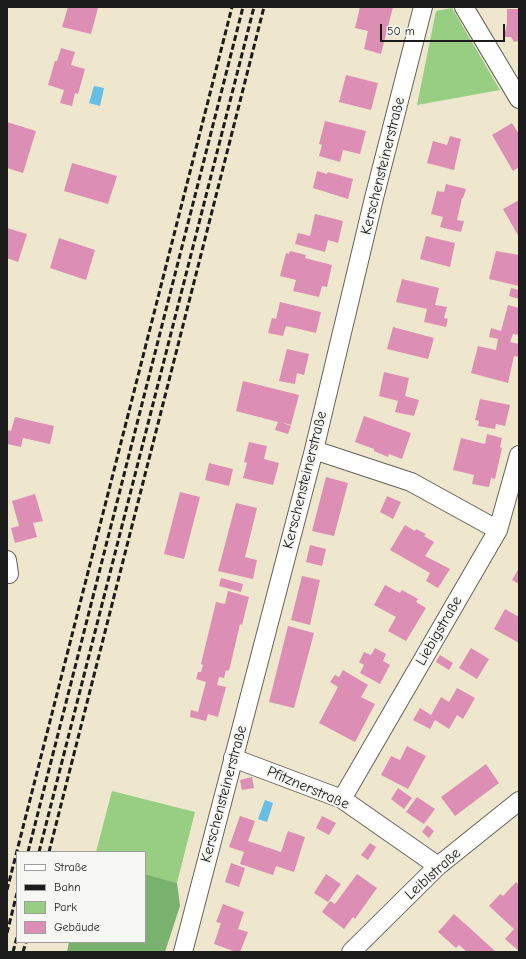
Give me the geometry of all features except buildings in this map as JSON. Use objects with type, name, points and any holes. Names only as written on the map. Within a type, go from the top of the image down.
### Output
[{"type":"street","name":"Kerschensteinerstraße","points":[[182,952],[314,450],[374,198],[423,7]]},
{"type":"street","points":[[464,7],[519,99]]},
{"type":"street","points":[[314,450],[412,482],[498,530]]},
{"type":"street","name":"Liebigstraße","points":[[342,799],[498,530],[519,455]]},
{"type":"street","name":"Pfitznerstraße","points":[[233,758],[342,799],[438,866]]},
{"type":"street","name":"Leiblstraße","points":[[351,952],[438,866],[519,801]]},
{"type":"green space","points":[[452,8],[500,90],[417,105],[436,11]]},
{"type":"green space","points":[[112,791],[195,812],[177,883],[146,874],[146,851],[96,851]]},
{"type":"green space","points":[[146,874],[177,883],[180,906],[165,952],[67,952],[69,943],[146,943]]},
{"type":"water","points":[[94,86],[104,88],[100,106],[89,103]]},
{"type":"water","points":[[265,800],[273,803],[267,822],[258,819]]},
{"type":"railway","points":[[17,851],[232,7]]},
{"type":"railway","points":[[28,851],[243,7]]},
{"type":"railway","points":[[39,851],[254,7]]},
{"type":"railway","points":[[49,851],[264,7]]},
{"type":"railway","points":[[7,890],[16,855]]},
{"type":"railway","points":[[7,933],[16,897]]},
{"type":"railway","points":[[13,952],[16,941]]},
{"type":"railway","points":[[23,952],[26,943]]}]
